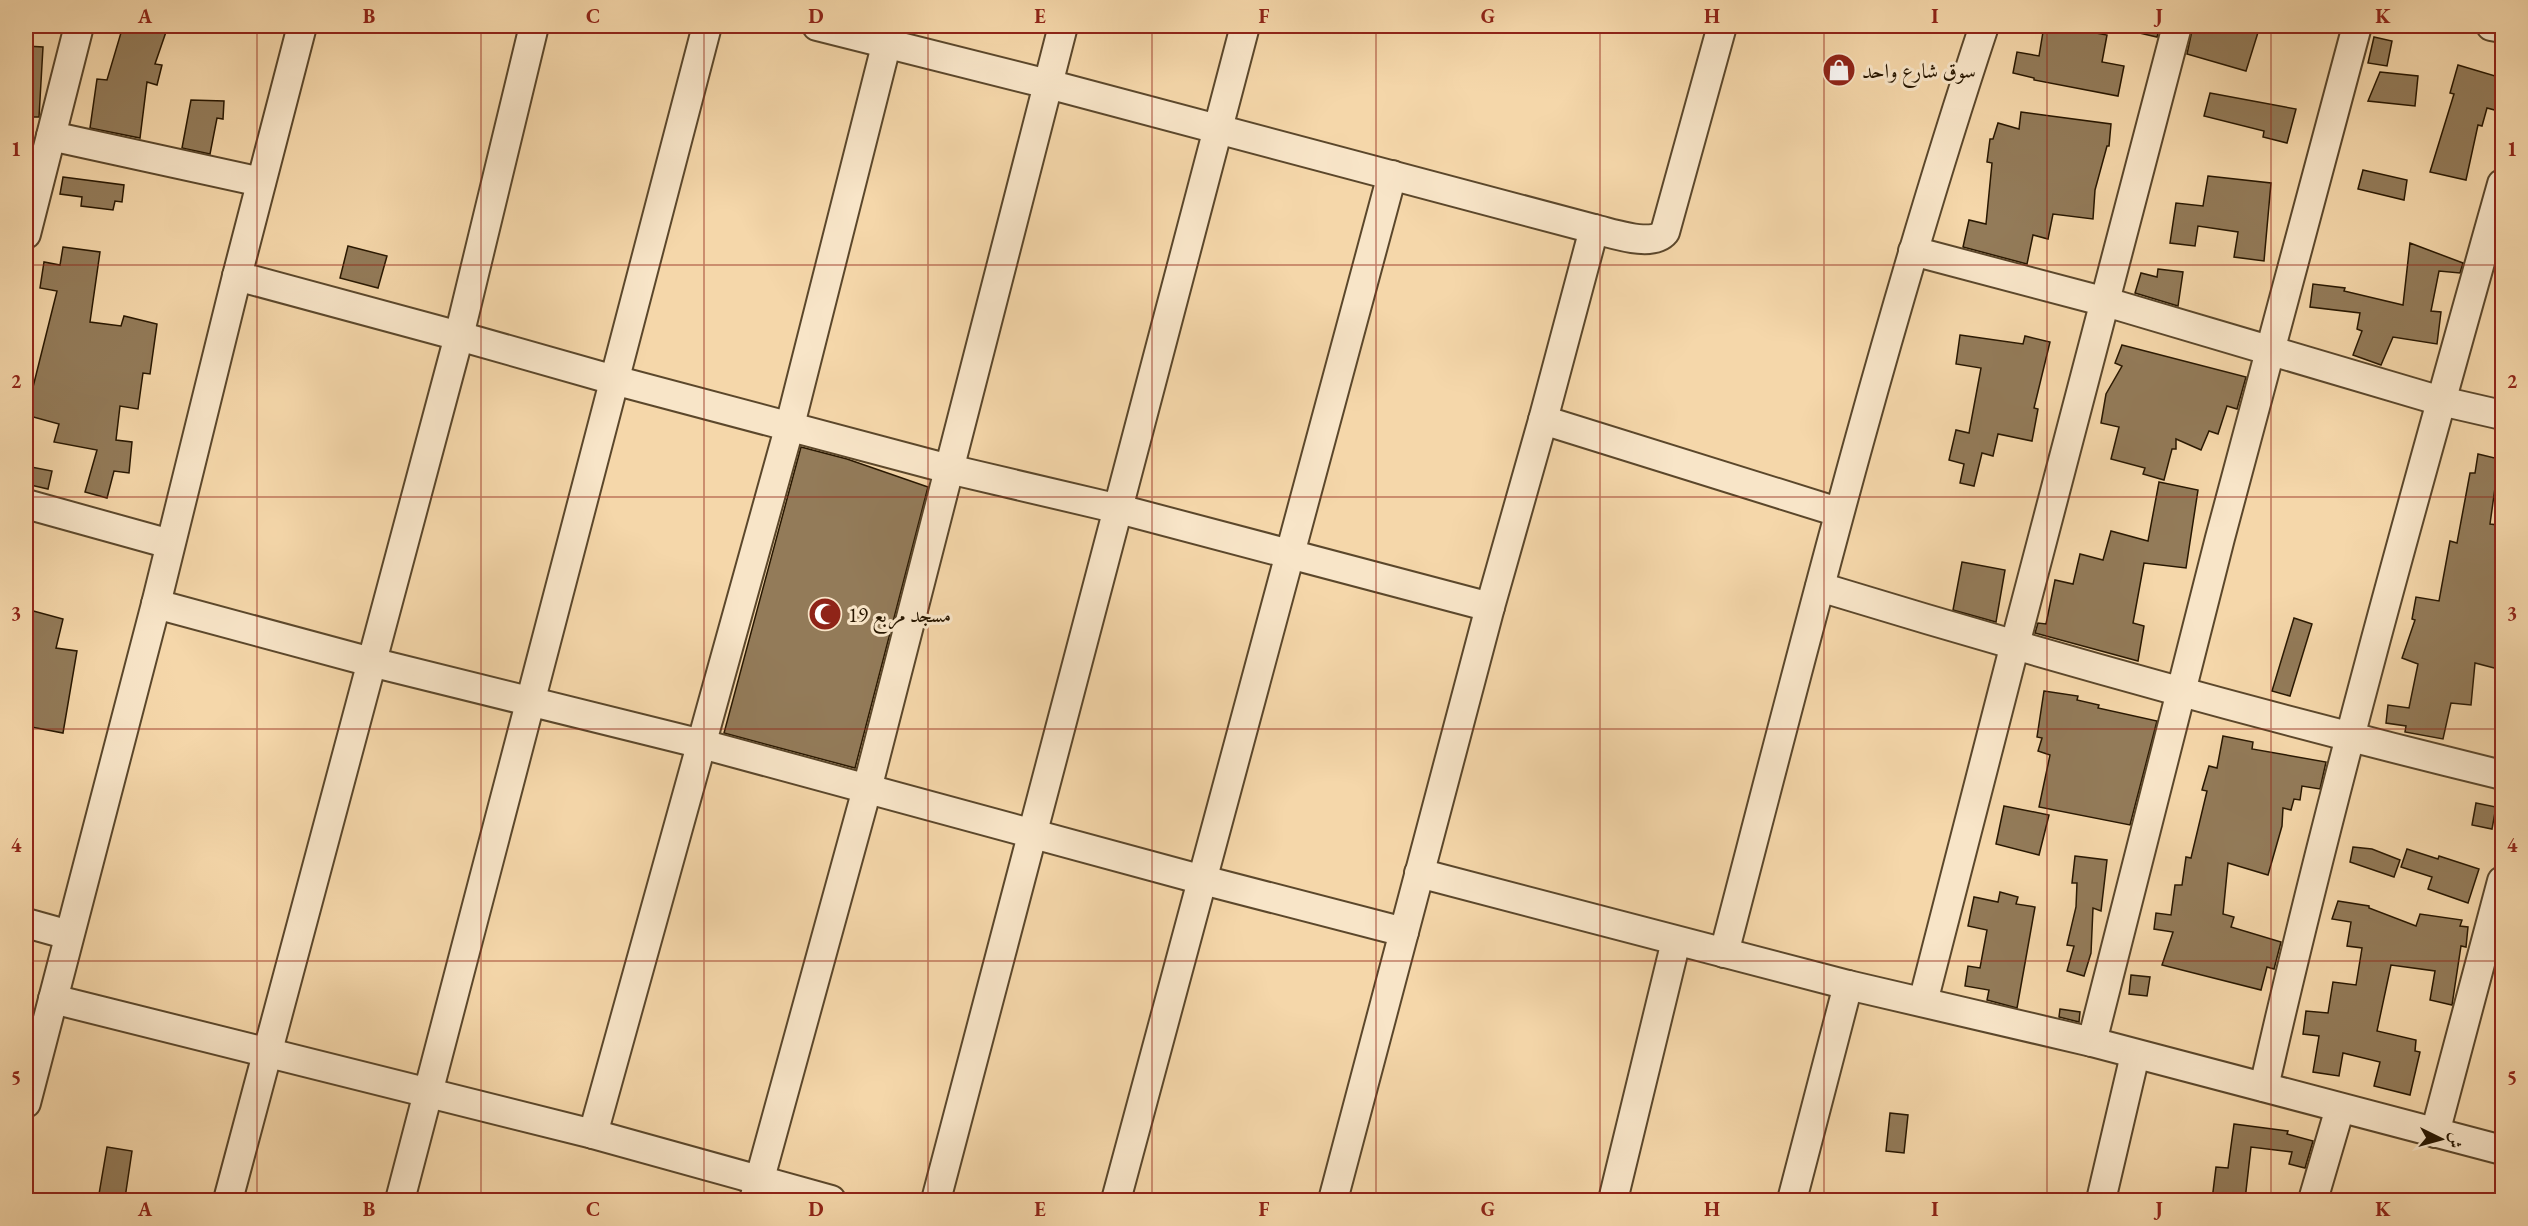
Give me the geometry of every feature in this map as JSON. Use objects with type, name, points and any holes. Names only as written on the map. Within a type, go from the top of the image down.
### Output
[{"type":"street","points":[[26,234],[79,26]]},
{"type":"street","points":[[26,1103],[156,604],[302,26]]},
{"type":"street","points":[[228,1200],[459,336],[534,26]]},
{"type":"street","points":[[400,1200],[707,26]]},
{"type":"street","points":[[817,26],[889,34],[1048,84],[1594,229],[1650,241],[1661,237],[1665,232],[1722,26]]},
{"type":"street","points":[[757,1190],[867,789],[1063,26]]},
{"type":"street","points":[[936,1200],[1245,26]]},
{"type":"street","points":[[1724,953],[1838,512],[1942,153],[1984,26]]},
{"type":"street","points":[[1923,1002],[1984,760],[2177,26]]},
{"type":"street","points":[[2092,1042],[2180,690],[2357,26]]},
{"type":"street","points":[[2491,26],[2502,28]]},
{"type":"street","points":[[593,1134],[790,425],[889,34]]},
{"type":"street","points":[[51,136],[261,182]]},
{"type":"street","points":[[1116,1200],[1392,175]]},
{"type":"street","points":[[2264,1087],[2302,918],[2349,738],[2502,184]]},
{"type":"street","points":[[1333,1200],[1490,607],[1594,229]]},
{"type":"street","points":[[1913,251],[2106,302],[2441,401],[2502,415]]},
{"type":"street","points":[[237,276],[949,469],[1119,509],[1490,607]]},
{"type":"street","points":[[1543,420],[1838,512]]},
{"type":"street","points":[[26,504],[170,543]]},
{"type":"street","points":[[1820,587],[2015,646],[2349,738],[2502,775]]},
{"type":"street","points":[[156,604],[371,662],[702,744],[1404,932]]},
{"type":"street","points":[[1419,873],[1848,985],[2092,1042],[2502,1150]]},
{"type":"street","points":[[2435,1133],[2502,881]]},
{"type":"street","points":[[26,922],[69,935]]},
{"type":"street","points":[[1613,1200],[1676,941]]},
{"type":"street","points":[[1791,1200],[1848,985]]},
{"type":"street","points":[[53,999],[593,1134],[757,1190],[831,1200]]},
{"type":"street","points":[[2101,1200],[2135,1055]]},
{"type":"street","points":[[2313,1200],[2340,1108]]},
{"type":"building","points":[[123,26],[155,26],[167,29],[155,64],[162,65],[157,85],[147,82],[140,138],[90,128],[97,79],[107,80]]},
{"type":"building","points":[[2044,26],[2058,26],[2107,35],[2102,62],[2124,66],[2118,96],[2034,80],[2034,78],[2013,73],[2017,52],[2039,56]]},
{"type":"building","points":[[2139,26],[2160,26],[2157,37],[2139,33]]},
{"type":"building","points":[[2193,26],[2260,26],[2246,71],[2187,54]]},
{"type":"building","points":[[2374,37],[2392,41],[2387,66],[2368,63]]},
{"type":"building","points":[[26,46],[43,47],[39,117],[26,117]]},
{"type":"building","points":[[2458,65],[2502,78],[2502,112],[2487,108],[2482,126],[2478,125],[2466,180],[2430,172],[2454,94],[2450,93]]},
{"type":"building","points":[[2380,72],[2418,76],[2415,106],[2368,101]]},
{"type":"building","points":[[2210,93],[2296,109],[2287,143],[2263,137],[2264,131],[2204,116]]},
{"type":"building","points":[[191,100],[224,101],[223,119],[217,118],[210,154],[182,148]]},
{"type":"building","points":[[2021,112],[2111,124],[2109,146],[2107,146],[2095,190],[2093,219],[2053,214],[2048,239],[2033,235],[2027,264],[1963,247],[1969,220],[1986,224],[1992,163],[1987,162],[1990,139],[1993,139],[1998,123],[2019,129]]},
{"type":"building","points":[[2363,170],[2407,180],[2404,200],[2358,189]]},
{"type":"building","points":[[2208,176],[2271,183],[2264,261],[2234,257],[2238,232],[2198,226],[2195,246],[2170,243],[2176,203],[2203,206]]},
{"type":"building","points":[[63,177],[124,185],[122,202],[115,201],[113,210],[81,206],[82,197],[60,194]]},
{"type":"building","points":[[2410,243],[2463,263],[2460,273],[2439,271],[2431,311],[2441,312],[2437,344],[2393,337],[2381,365],[2353,355],[2362,331],[2357,329],[2360,313],[2310,307],[2313,284],[2345,288],[2344,291],[2403,305]]},
{"type":"building","points":[[348,246],[387,256],[378,288],[340,278]]},
{"type":"building","points":[[63,247],[100,252],[90,322],[121,326],[124,316],[157,324],[150,374],[143,373],[138,409],[120,406],[116,440],[132,442],[129,473],[114,471],[107,498],[85,492],[97,450],[54,442],[59,424],[26,415],[57,291],[40,288],[44,262],[60,265]]},
{"type":"building","points":[[2158,269],[2183,272],[2178,306],[2135,293],[2141,273],[2157,277]]},
{"type":"building","points":[[1960,335],[2023,344],[2025,336],[2050,342],[2034,408],[2038,409],[2032,441],[1998,434],[1993,456],[1982,453],[1974,486],[1960,483],[1964,464],[1949,460],[1956,430],[1969,433],[1981,368],[1956,364]]},
{"type":"building","points":[[2122,345],[2246,377],[2237,409],[2227,406],[2218,434],[2209,431],[2201,450],[2176,439],[2176,449],[2172,449],[2164,480],[2143,474],[2145,468],[2111,459],[2119,427],[2101,423],[2106,394],[2122,366],[2115,363]]},
{"type":"building","name":"مسجد مربع 19","points":[[801,447],[847,459],[928,487],[855,768],[724,733]]},
{"type":"building","points":[[2478,454],[2499,459],[2490,524],[2498,525],[2497,532],[2502,533],[2502,670],[2475,663],[2471,705],[2451,703],[2443,739],[2405,732],[2406,726],[2386,723],[2388,705],[2409,708],[2418,664],[2402,658],[2415,620],[2412,619],[2416,597],[2439,601],[2450,541],[2457,543],[2470,473],[2475,473]]},
{"type":"building","points":[[26,466],[52,471],[48,489],[26,484]]},
{"type":"building","points":[[2159,482],[2198,490],[2186,568],[2144,563],[2133,623],[2144,626],[2138,661],[2035,633],[2038,623],[2046,624],[2055,580],[2073,584],[2080,554],[2103,560],[2111,531],[2148,541]]},
{"type":"building","points":[[1962,562],[2005,570],[1996,622],[1953,610]]},
{"type":"building","points":[[26,609],[63,619],[56,648],[77,651],[63,733],[26,726]]},
{"type":"building","points":[[2294,618],[2312,624],[2290,696],[2272,691]]},
{"type":"building","points":[[2044,691],[2078,696],[2077,700],[2099,705],[2098,708],[2157,721],[2130,825],[2039,807],[2050,755],[2038,751],[2042,738],[2037,737]]},
{"type":"building","points":[[2223,736],[2253,742],[2252,749],[2326,762],[2320,789],[2302,786],[2300,800],[2294,799],[2291,810],[2283,808],[2282,826],[2268,875],[2228,863],[2223,914],[2234,917],[2231,927],[2281,942],[2274,969],[2267,967],[2261,990],[2162,965],[2173,932],[2154,929],[2156,913],[2171,915],[2175,885],[2182,885],[2186,857],[2191,858],[2207,791],[2202,790],[2209,766],[2217,768]]},
{"type":"building","points":[[2476,803],[2496,807],[2492,829],[2472,825]]},
{"type":"building","points":[[2004,806],[2049,815],[2039,855],[1996,844]]},
{"type":"building","points":[[2353,847],[2372,849],[2400,860],[2394,877],[2350,862]]},
{"type":"building","points":[[2407,849],[2438,859],[2439,856],[2479,869],[2468,903],[2428,889],[2432,877],[2401,867]]},
{"type":"building","points":[[2075,856],[2107,860],[2101,911],[2093,908],[2091,953],[2084,976],[2067,971],[2074,946],[2067,945],[2076,907],[2077,883],[2072,883]]},
{"type":"building","points":[[2000,892],[2018,897],[2016,904],[2035,907],[2017,1008],[1987,1000],[1989,990],[1965,986],[1968,966],[1980,968],[1987,930],[1968,926],[1974,897],[1998,902]]},
{"type":"building","points":[[2338,901],[2369,906],[2369,908],[2416,926],[2420,914],[2462,920],[2460,926],[2468,927],[2466,947],[2461,946],[2452,1005],[2430,1000],[2435,971],[2391,965],[2377,1031],[2416,1040],[2415,1051],[2420,1052],[2410,1095],[2374,1086],[2380,1062],[2343,1053],[2339,1076],[2313,1072],[2319,1036],[2303,1034],[2306,1011],[2328,1013],[2333,982],[2356,985],[2362,948],[2347,946],[2351,922],[2332,919]]},
{"type":"building","points":[[2131,975],[2150,977],[2147,996],[2129,994]]},
{"type":"building","points":[[2060,1009],[2080,1012],[2079,1022],[2059,1017]]},
{"type":"building","points":[[1890,1113],[1908,1115],[1904,1153],[1886,1151]]},
{"type":"building","points":[[2234,1124],[2288,1131],[2287,1134],[2313,1141],[2305,1168],[2289,1164],[2292,1152],[2251,1147],[2245,1200],[2212,1200],[2216,1167],[2228,1168]]},
{"type":"building","points":[[107,1147],[132,1151],[125,1198],[99,1194]]},
{"type":"place","name":"سوق شارع واحد","points":[[1839,70]]},
{"type":"place","name":"مسجد مربع 19","points":[[825,614]]}]
